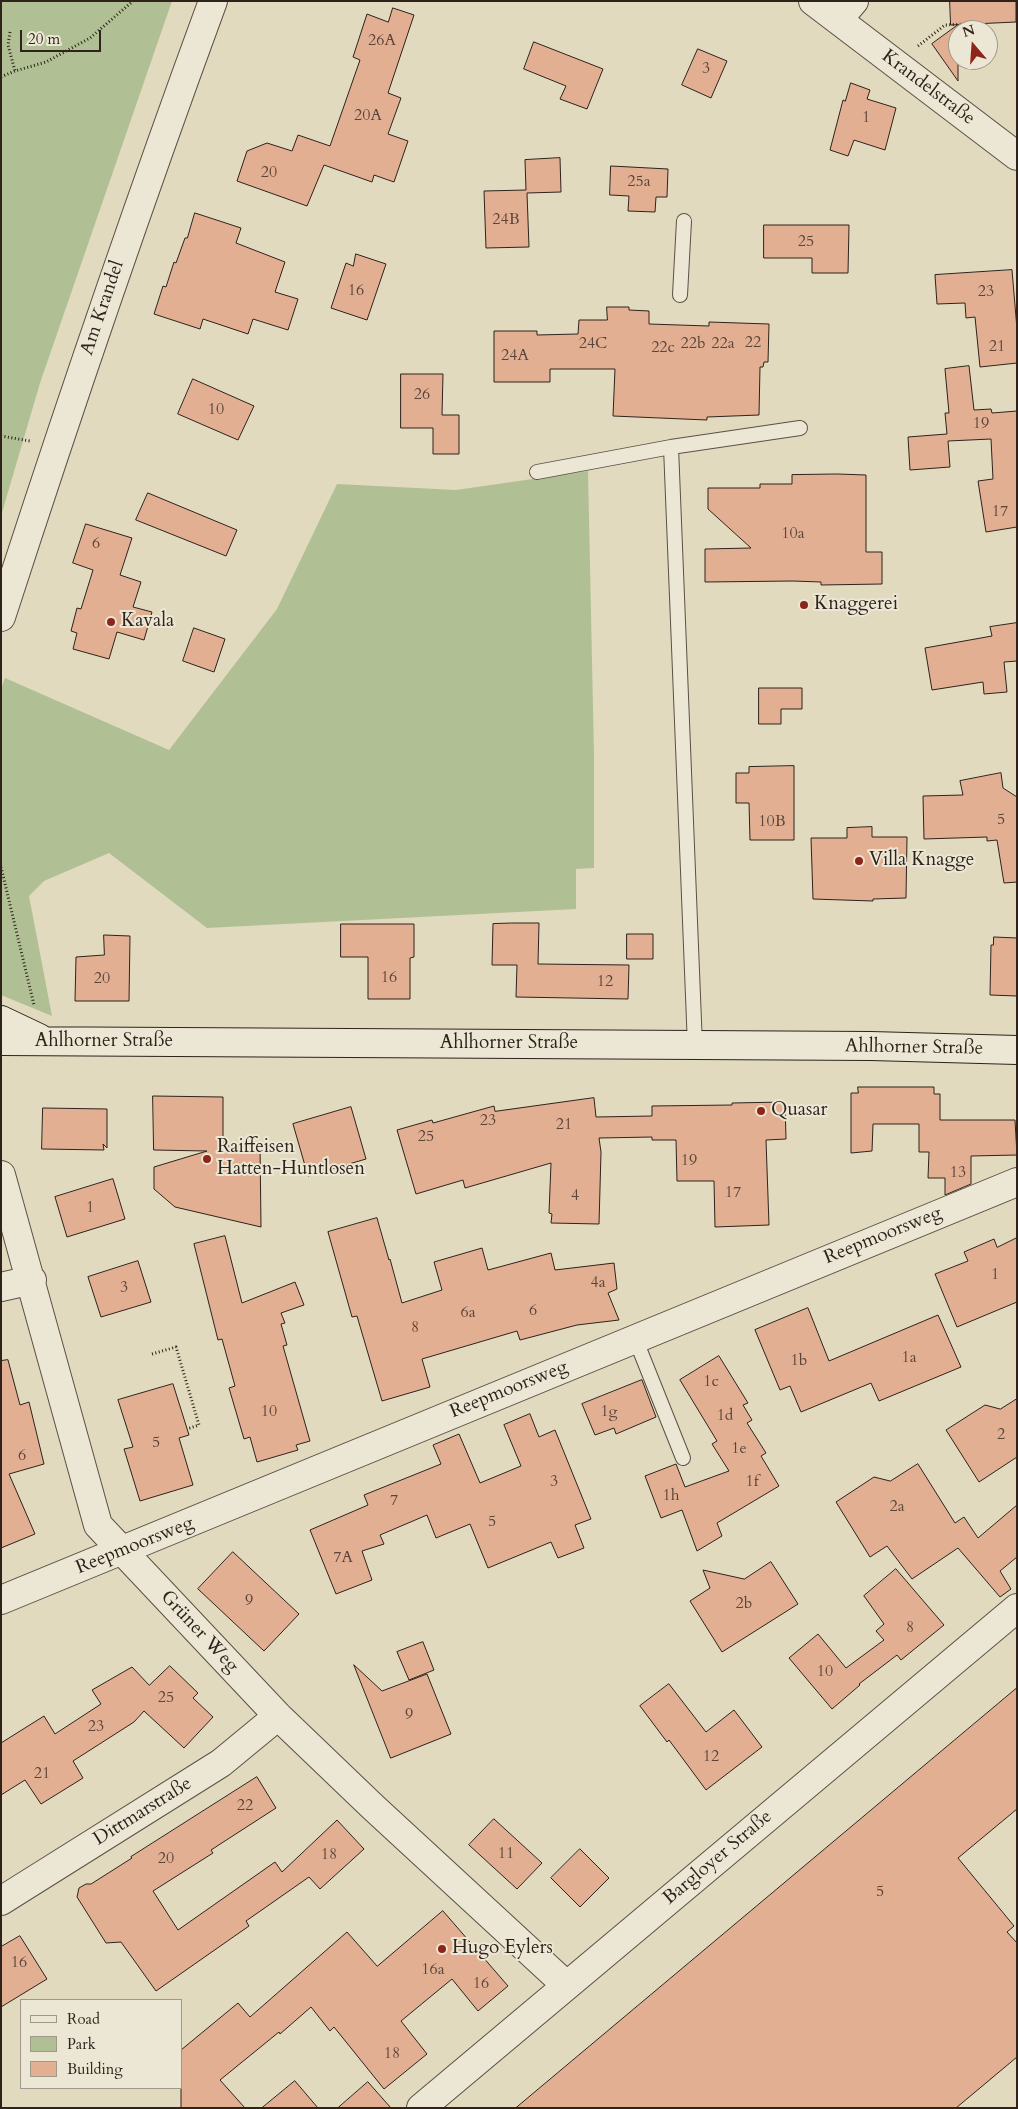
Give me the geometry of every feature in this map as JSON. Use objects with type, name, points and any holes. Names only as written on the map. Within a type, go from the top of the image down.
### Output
[{"type":"street","name":"Am Krandel","points":[[1,617],[56,446],[144,188],[213,1]]},
{"type":"street","name":"Krandelstraße","points":[[813,1],[846,11],[902,68],[1017,156]]},
{"type":"street","points":[[1,1020],[47,1041]]},
{"type":"street","name":"Ahlhorner Straße","points":[[1,1041],[871,1046],[1017,1050]]},
{"type":"street","name":"Grüner Weg","points":[[1,1175],[32,1280],[98,1525],[278,1716],[394,1827],[566,1985]]},
{"type":"street","name":"Reepmoorsweg","points":[[1,1600],[123,1552],[635,1338],[1017,1182]]},
{"type":"street","points":[[1,1287],[32,1280]]},
{"type":"street","name":"Bargloyer Straße","points":[[421,2108],[1017,1608]]},
{"type":"street","name":"Dittmarstraße","points":[[1,1901],[221,1763],[278,1716]]},
{"type":"lane","points":[[680,295],[684,221]]},
{"type":"lane","points":[[537,472],[671,447],[800,428]]},
{"type":"lane","points":[[671,447],[695,1046]]},
{"type":"lane","points":[[635,1338],[683,1458]]},
{"type":"path","points":[[1,77],[15,70],[46,62],[90,38],[133,1]]},
{"type":"path","points":[[902,68],[909,53],[945,25],[948,25]]},
{"type":"path","points":[[10,32],[8,45],[15,70]]},
{"type":"path","points":[[1,867],[30,994],[47,1041]]},
{"type":"path","points":[[152,1354],[176,1347],[199,1425],[187,1428]]},
{"type":"green space","points":[[1,1],[172,1],[40,383],[1,516]]},
{"type":"green space","points":[[588,471],[594,755],[594,868],[576,869],[576,909],[207,928],[109,853],[44,881],[29,896],[52,1016],[1,995],[1,689],[5,678],[169,750],[277,609],[337,484],[456,490]]},
{"type":"building","points":[[950,1],[1016,1],[1016,22],[951,20]]},
{"type":"building","points":[[393,8],[414,15],[388,93],[401,98],[388,134],[408,141],[394,182],[374,175],[372,182],[324,165],[307,206],[237,181],[247,151],[267,143],[292,151],[298,135],[330,146],[360,60],[353,57],[367,14],[388,22]]},
{"type":"building","points":[[948,32],[948,67],[932,44]]},
{"type":"building","points":[[534,42],[603,69],[587,109],[560,99],[566,86],[524,69]]},
{"type":"building","points":[[698,49],[727,61],[711,98],[682,85]]},
{"type":"building","points":[[950,70],[958,70],[958,81]]},
{"type":"building","points":[[851,83],[870,90],[867,99],[896,108],[885,150],[854,140],[848,156],[830,150],[843,100],[845,101]]},
{"type":"building","points":[[560,158],[561,192],[527,193],[529,247],[486,248],[484,191],[526,190],[525,160]]},
{"type":"building","points":[[611,166],[668,169],[667,197],[656,197],[655,212],[628,211],[629,196],[610,195]]},
{"type":"building","points":[[195,213],[241,228],[236,243],[285,262],[275,292],[298,299],[288,330],[253,319],[248,334],[203,319],[200,329],[154,314],[163,286],[166,287],[174,262],[176,263],[185,238],[187,238]]},
{"type":"building","points":[[764,225],[849,225],[848,273],[812,273],[812,258],[764,258]]},
{"type":"building","points":[[356,254],[386,264],[367,320],[331,308],[346,263],[353,266]]},
{"type":"building","points":[[1012,270],[1017,329],[1017,363],[980,367],[975,317],[966,318],[965,303],[937,304],[935,275]]},
{"type":"building","points":[[607,307],[629,307],[629,310],[649,311],[649,324],[709,326],[709,322],[769,324],[768,362],[764,362],[763,367],[760,367],[759,415],[707,417],[707,420],[613,416],[615,369],[550,369],[550,382],[494,382],[494,331],[537,331],[537,335],[578,334],[579,320],[607,320]]},
{"type":"building","points":[[969,366],[974,410],[991,409],[992,413],[1017,411],[1017,527],[986,532],[978,481],[993,479],[991,439],[948,441],[950,467],[910,470],[908,437],[947,434],[945,413],[949,413],[945,369]]},
{"type":"building","points":[[401,374],[443,374],[442,415],[459,415],[459,454],[433,454],[433,428],[401,428]]},
{"type":"building","points":[[193,379],[254,406],[238,440],[178,414]]},
{"type":"building","points":[[792,475],[866,475],[866,552],[882,552],[882,584],[821,585],[821,582],[793,581],[705,582],[705,549],[751,548],[708,509],[708,488],[760,488],[760,484],[792,484]]},
{"type":"building","points":[[148,493],[237,530],[226,556],[136,520]]},
{"type":"building","points":[[86,524],[132,538],[120,575],[141,582],[133,607],[152,612],[144,640],[117,632],[109,659],[73,649],[77,633],[71,631],[77,608],[81,609],[93,570],[73,563]]},
{"type":"building","points":[[1017,623],[1017,661],[1004,662],[1007,692],[984,694],[983,682],[932,690],[925,648],[992,636],[990,627]]},
{"type":"building","points":[[194,628],[225,639],[214,672],[183,661]]},
{"type":"building","points":[[759,688],[802,688],[802,709],[781,709],[781,724],[759,724]]},
{"type":"building","points":[[794,766],[794,840],[750,840],[749,803],[736,803],[736,773],[749,773],[749,767]]},
{"type":"building","points":[[1001,773],[1003,788],[1017,797],[1017,882],[1004,883],[997,840],[987,841],[987,837],[924,839],[923,796],[963,795],[960,781]]},
{"type":"building","name":"Villa Knagge","points":[[872,827],[872,837],[907,837],[906,898],[873,899],[873,901],[813,899],[811,838],[847,838],[847,828]]},
{"type":"building","points":[[539,923],[538,964],[629,965],[628,999],[516,997],[517,965],[492,965],[493,924]]},
{"type":"building","points":[[341,924],[414,924],[414,957],[410,958],[410,999],[368,999],[368,957],[341,957]]},
{"type":"building","points":[[627,934],[653,934],[653,959],[627,959]]},
{"type":"building","points":[[104,935],[130,936],[129,1001],[75,1001],[76,957],[104,955]]},
{"type":"building","points":[[994,937],[1017,938],[1017,996],[990,995],[991,945],[993,945]]},
{"type":"building","points":[[858,1087],[934,1087],[934,1094],[940,1094],[940,1120],[1015,1120],[1017,1155],[971,1156],[971,1184],[945,1195],[945,1178],[928,1178],[929,1152],[919,1152],[919,1124],[873,1124],[872,1151],[851,1153],[851,1093],[858,1093]]},
{"type":"building","name":"Raiffeisen Hatten-Huntlosen","points":[[153,1096],[223,1097],[223,1146],[260,1146],[261,1227],[175,1207],[154,1189],[154,1167],[207,1151],[154,1150]]},
{"type":"building","points":[[594,1098],[596,1117],[652,1116],[652,1106],[785,1102],[786,1139],[766,1140],[769,1225],[715,1227],[714,1181],[677,1181],[676,1140],[652,1140],[652,1137],[599,1138],[601,1152],[599,1224],[551,1223],[552,1214],[549,1213],[551,1163],[465,1188],[463,1180],[416,1194],[397,1130],[432,1120],[433,1123],[494,1106],[495,1111]]},
{"type":"building","points":[[351,1107],[366,1159],[308,1176],[293,1124]]},
{"type":"building","points":[[43,1108],[107,1109],[107,1148],[103,1144],[104,1150],[42,1149]]},
{"type":"building","points":[[113,1179],[125,1219],[67,1237],[55,1197]]},
{"type":"building","points":[[377,1218],[402,1303],[442,1290],[434,1262],[482,1248],[488,1270],[551,1253],[555,1270],[614,1263],[617,1289],[608,1293],[619,1320],[577,1325],[520,1340],[517,1331],[422,1359],[430,1387],[382,1401],[357,1316],[352,1317],[328,1232]]},
{"type":"building","points":[[225,1236],[242,1303],[295,1282],[304,1305],[281,1313],[285,1323],[281,1324],[287,1345],[283,1346],[310,1441],[296,1445],[298,1450],[257,1462],[250,1437],[244,1439],[229,1388],[235,1386],[222,1339],[218,1340],[194,1244]]},
{"type":"building","points":[[1017,1238],[1017,1302],[957,1327],[935,1274],[968,1261],[964,1252],[994,1239],[997,1247]]},
{"type":"building","points":[[138,1261],[151,1302],[101,1317],[88,1277]]},
{"type":"building","points":[[808,1308],[829,1361],[938,1315],[961,1367],[879,1401],[871,1383],[801,1412],[790,1386],[780,1390],[755,1330]]},
{"type":"building","points":[[719,1356],[748,1403],[743,1405],[752,1420],[747,1423],[766,1453],[761,1456],[779,1486],[717,1523],[722,1536],[697,1551],[682,1510],[661,1518],[645,1476],[676,1464],[685,1487],[729,1471],[712,1444],[717,1441],[680,1380]]},
{"type":"building","points":[[8,1360],[20,1405],[29,1402],[44,1464],[9,1474],[35,1534],[1,1548],[1,1361]]},
{"type":"building","points":[[642,1380],[656,1417],[616,1434],[614,1428],[595,1435],[582,1404]]},
{"type":"building","points":[[173,1384],[189,1435],[179,1438],[193,1485],[140,1501],[124,1449],[133,1447],[118,1400]]},
{"type":"building","points":[[1017,1399],[1017,1457],[979,1482],[946,1430],[985,1405],[1000,1409]]},
{"type":"building","points":[[530,1414],[539,1437],[555,1430],[591,1519],[575,1525],[584,1548],[558,1558],[551,1542],[488,1568],[470,1524],[436,1538],[427,1515],[380,1535],[384,1544],[362,1551],[372,1580],[336,1594],[310,1530],[368,1505],[364,1495],[441,1464],[433,1445],[459,1434],[480,1483],[521,1466],[504,1425]]},
{"type":"building","points":[[918,1464],[955,1523],[964,1517],[978,1538],[1017,1505],[1017,1557],[1000,1571],[1011,1589],[1000,1597],[958,1548],[912,1579],[887,1546],[870,1557],[836,1502],[874,1477],[890,1481]]},
{"type":"building","points":[[233,1552],[299,1614],[264,1651],[198,1589]]},
{"type":"building","points":[[771,1562],[798,1604],[722,1652],[690,1601],[710,1588],[703,1570],[744,1579]]},
{"type":"building","points":[[896,1569],[944,1625],[901,1660],[897,1655],[859,1684],[832,1709],[789,1658],[818,1634],[846,1668],[884,1640],[876,1631],[884,1624],[864,1596]]},
{"type":"building","points":[[423,1642],[434,1670],[409,1680],[397,1652]]},
{"type":"building","points":[[354,1665],[382,1691],[427,1674],[451,1734],[391,1758]]},
{"type":"building","points":[[170,1666],[198,1693],[193,1698],[213,1717],[184,1748],[144,1711],[134,1722],[73,1761],[83,1778],[41,1804],[25,1780],[1,1795],[1,1743],[44,1716],[55,1734],[101,1704],[92,1690],[132,1667],[149,1685]]},
{"type":"building","points":[[669,1684],[706,1732],[734,1710],[762,1747],[706,1790],[669,1740],[667,1742],[640,1706]]},
{"type":"building","points":[[1017,1688],[1017,1809],[958,1858],[1014,1926],[1007,1932],[1017,1943],[1017,2057],[956,2108],[516,2108]]},
{"type":"building","points":[[257,1777],[276,1808],[211,1850],[213,1853],[153,1891],[178,1930],[275,1862],[282,1872],[337,1820],[364,1849],[320,1889],[309,1877],[246,1921],[249,1926],[156,1991],[121,1942],[106,1943],[77,1897],[79,1888],[86,1884],[91,1884]]},
{"type":"building","points":[[494,1819],[542,1863],[517,1889],[469,1845]]},
{"type":"building","points":[[580,1849],[609,1878],[580,1907],[551,1878]]},
{"type":"building","points":[[443,1911],[508,1986],[478,2011],[452,1979],[401,2021],[427,2054],[384,2089],[334,2027],[330,2031],[311,2007],[280,2034],[279,2032],[220,2080],[245,2108],[181,2108],[182,2049],[238,2003],[250,2017],[347,1932],[377,1966]]},
{"type":"building","points":[[20,1936],[47,1979],[1,2007],[1,1947]]},
{"type":"building","points":[[295,2081],[318,2108],[262,2108]]},
{"type":"building","points":[[368,2082],[391,2108],[338,2108]]},
{"type":"place","name":"Knaggerei","points":[[804,605]]},
{"type":"place","name":"Kavala","points":[[111,622]]},
{"type":"place","name":"Villa Knagge","points":[[859,861]]},
{"type":"place","name":"Quasar","points":[[761,1111]]},
{"type":"place","name":"Raiffeisen Hatten-Huntlosen","points":[[207,1159]]},
{"type":"place","name":"Hugo Eylers","points":[[442,1949]]}]
